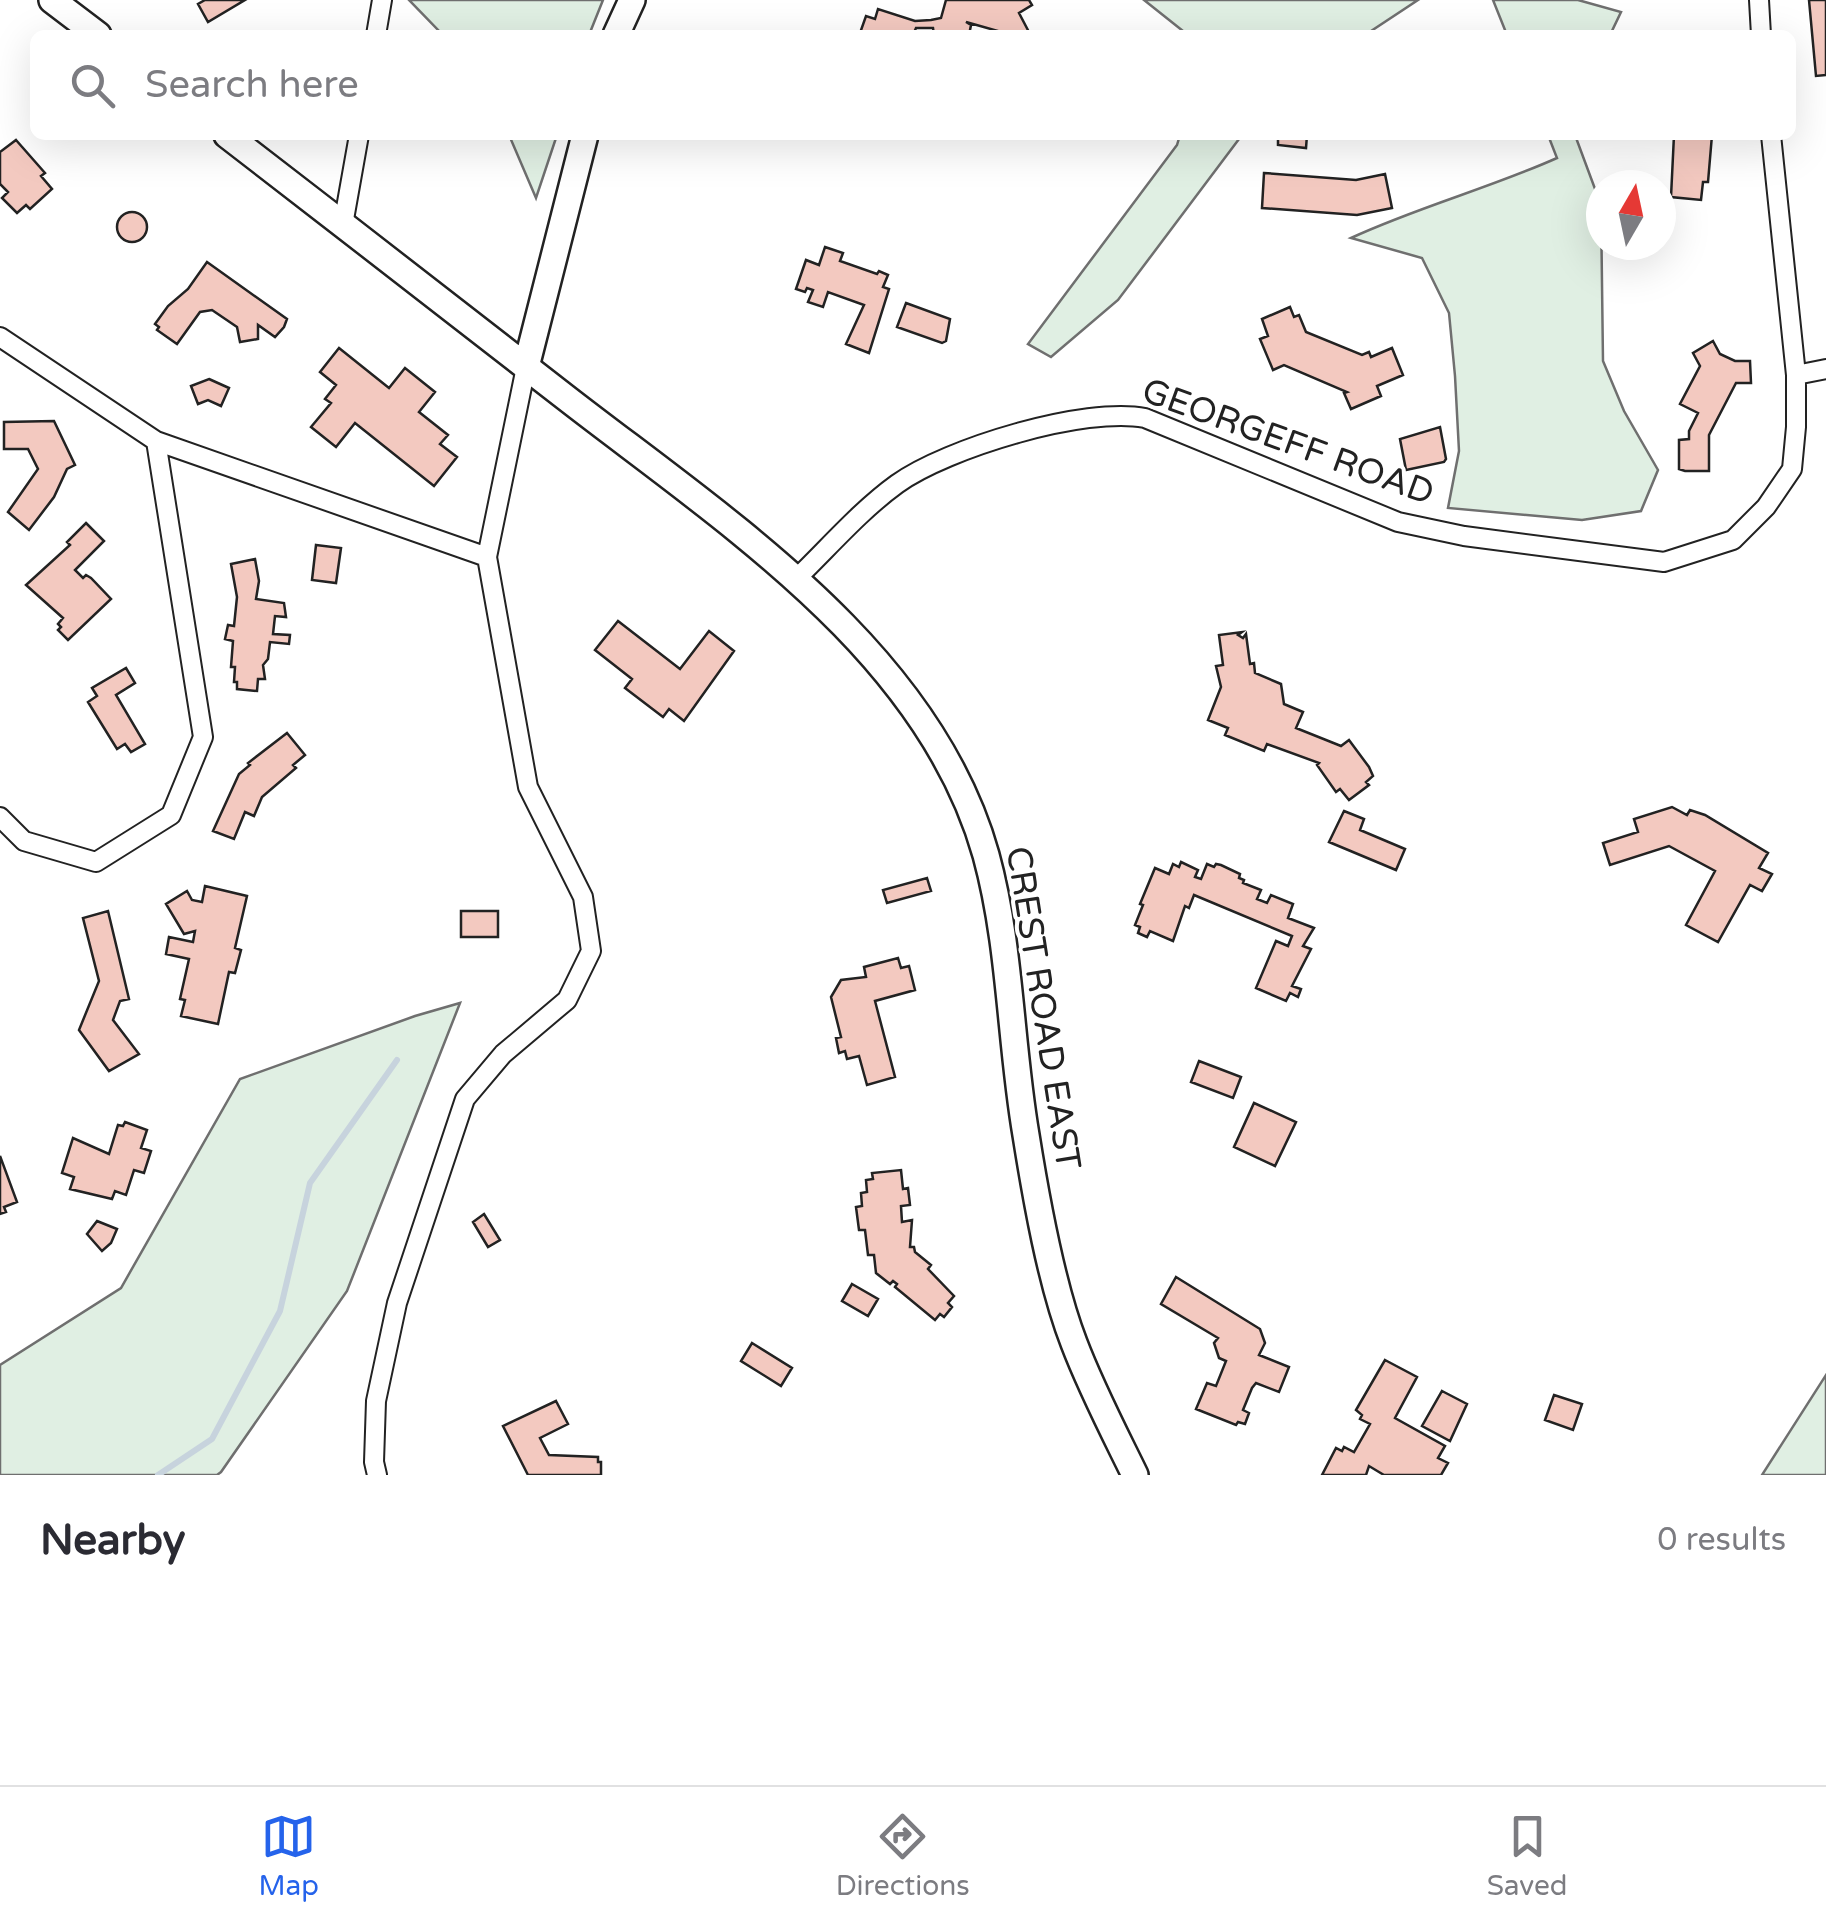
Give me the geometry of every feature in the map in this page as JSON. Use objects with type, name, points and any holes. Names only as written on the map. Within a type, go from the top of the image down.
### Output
[{"type":"street","points":[[52,0],[91,30]]},
{"type":"street","points":[[377,30],[382,0]]},
{"type":"street","points":[[618,30],[632,0]]},
{"type":"street","points":[[1759,0],[1761,30]]},
{"type":"street","name":"CREST ROAD EAST","points":[[234,140],[797,578],[931,729],[970,810],[996,900],[1026,1136],[1062,1308],[1075,1346],[1135,1475]]},
{"type":"street","points":[[343,224],[358,140]]},
{"type":"street","points":[[377,1475],[376,1401],[398,1304],[465,1099],[503,1054],[567,1000],[591,951],[583,897],[528,787],[487,557],[526,367],[584,140]]},
{"type":"street","name":"GEORGEFF ROAD","points":[[797,578],[898,483],[954,455],[1064,423],[1128,414],[1398,522],[1464,536],[1664,562],[1733,540],[1766,507],[1792,470],[1796,375],[1772,140]]},
{"type":"street","points":[[0,337],[156,441],[487,557]]},
{"type":"street","points":[[1796,375],[1826,369]]},
{"type":"street","points":[[0,817],[24,842],[96,862],[171,815],[203,737],[156,441]]},
{"type":"green space","points":[[409,0],[603,0],[591,30],[438,30]]},
{"type":"green space","points":[[1144,0],[1418,0],[1373,30],[1182,30]]},
{"type":"green space","points":[[1493,0],[1578,0],[1621,12],[1612,30],[1505,30]]},
{"type":"green space","points":[[511,140],[555,140],[536,198]]},
{"type":"green space","points":[[1178,140],[1238,140],[1118,300],[1051,357],[1028,344]]},
{"type":"green space","points":[[1550,140],[1577,140],[1588,170],[1586,260],[1602,260],[1603,361],[1624,411],[1658,470],[1641,511],[1582,520],[1448,508],[1459,451],[1449,313],[1422,258],[1351,238],[1557,158]]},
{"type":"green space","points":[[460,1003],[347,1291],[221,1472],[0,1475],[0,1365],[121,1288],[240,1079]]},
{"type":"green space","points":[[1826,1375],[1826,1475],[1762,1475]]},
{"type":"building","points":[[205,0],[245,0],[208,22],[198,4]]},
{"type":"building","points":[[946,0],[1029,0],[1032,5],[1019,13],[1028,30],[994,30],[966,22],[971,25],[970,30],[861,30],[866,16],[875,19],[878,9],[915,21],[941,18]]},
{"type":"building","points":[[1809,0],[1826,0],[1826,75],[1816,76]]},
{"type":"building","points":[[16,140],[45,173],[41,176],[52,189],[30,209],[26,205],[17,213],[2,198],[8,192],[0,184],[0,152]]},
{"type":"building","points":[[1278,140],[1307,140],[1306,148],[1278,145]]},
{"type":"building","points":[[1674,140],[1712,140],[1708,182],[1703,182],[1701,200],[1676,198]]},
{"type":"building","points":[[1264,173],[1356,180],[1385,174],[1392,208],[1357,215],[1262,208]]},
{"type":"building","points":[[132,212],[143,216],[147,227],[143,238],[132,242],[121,238],[117,227],[121,216]]},
{"type":"building","points":[[825,247],[843,253],[840,261],[888,275],[883,287],[889,289],[869,353],[846,344],[864,305],[828,292],[823,307],[808,302],[813,290],[796,289],[806,260],[819,265]]},
{"type":"building","points":[[207,262],[287,319],[275,337],[258,325],[258,339],[240,342],[237,327],[212,310],[200,312],[177,344],[157,330],[155,324],[168,306],[188,289]]},
{"type":"building","points":[[906,303],[950,319],[946,341],[942,343],[897,327]]},
{"type":"building","points":[[1290,307],[1294,317],[1299,315],[1306,332],[1362,355],[1369,352],[1371,357],[1392,348],[1403,375],[1377,386],[1381,396],[1351,409],[1344,393],[1347,392],[1284,365],[1273,370],[1260,339],[1268,336],[1262,319]]},
{"type":"building","points":[[1713,341],[1720,354],[1735,361],[1750,361],[1751,383],[1736,383],[1709,435],[1709,471],[1685,471],[1679,469],[1679,440],[1689,439],[1698,413],[1680,404],[1700,366],[1693,353]]},
{"type":"building","points":[[339,348],[389,388],[405,368],[435,392],[419,412],[448,435],[440,444],[457,457],[434,486],[355,423],[336,447],[311,427],[331,403],[325,399],[336,385],[320,372]]},
{"type":"building","points":[[209,379],[229,388],[221,406],[208,400],[198,404],[191,386]]},
{"type":"building","points":[[54,421],[75,465],[67,469],[54,497],[29,530],[8,512],[38,469],[28,449],[4,449],[4,422]]},
{"type":"building","points":[[1440,427],[1444,462],[1406,470],[1400,439]]},
{"type":"building","points":[[86,523],[104,541],[75,570],[83,578],[91,578],[111,599],[68,640],[58,630],[63,618],[26,585],[70,545],[67,542]]},
{"type":"building","points":[[316,545],[341,548],[336,583],[312,580]]},
{"type":"building","points":[[255,559],[259,581],[256,599],[284,603],[286,617],[275,616],[273,634],[290,635],[289,644],[270,642],[268,659],[263,665],[265,679],[258,679],[257,691],[237,689],[235,667],[231,667],[233,641],[225,639],[228,625],[234,626],[237,597],[231,564]]},
{"type":"building","points":[[618,621],[680,669],[709,631],[734,651],[684,721],[669,709],[663,717],[625,688],[632,679],[595,650]]},
{"type":"building","points":[[1242,632],[1238,635],[1243,638],[1246,634],[1255,673],[1281,684],[1284,704],[1303,712],[1296,728],[1341,746],[1349,740],[1369,767],[1373,776],[1366,782],[1369,785],[1349,800],[1340,789],[1336,792],[1319,763],[1267,744],[1264,751],[1225,735],[1228,728],[1208,720],[1221,687],[1216,666],[1223,665],[1219,635]]},
{"type":"building","points":[[126,668],[135,683],[116,695],[145,744],[131,752],[125,744],[117,749],[88,702],[97,696],[92,688]]},
{"type":"building","points":[[287,733],[305,755],[293,765],[296,768],[262,797],[254,816],[245,812],[234,839],[213,831],[239,774]]},
{"type":"building","points":[[1672,807],[1687,815],[1690,810],[1705,815],[1768,853],[1759,868],[1772,874],[1762,891],[1750,885],[1718,942],[1686,925],[1715,871],[1669,846],[1610,865],[1603,843],[1638,832],[1634,819]]},
{"type":"building","points":[[1344,811],[1364,819],[1360,830],[1405,849],[1396,870],[1329,842]]},
{"type":"building","points":[[1181,862],[1198,870],[1195,877],[1201,879],[1207,864],[1221,865],[1240,874],[1243,883],[1261,890],[1257,899],[1267,903],[1271,895],[1293,904],[1288,918],[1314,928],[1303,946],[1311,949],[1292,986],[1301,989],[1298,997],[1290,993],[1286,1001],[1256,988],[1276,941],[1288,946],[1292,936],[1194,895],[1189,908],[1185,906],[1173,941],[1150,931],[1147,937],[1138,933],[1140,927],[1135,925],[1143,905],[1140,904],[1155,868],[1169,874],[1173,864],[1179,867]]},
{"type":"building","points":[[927,878],[931,891],[887,903],[883,890]]},
{"type":"building","points":[[205,886],[247,896],[235,948],[241,950],[235,973],[229,972],[218,1024],[181,1016],[185,1000],[180,999],[189,959],[166,954],[169,937],[193,942],[195,931],[184,934],[166,904],[187,891],[192,900],[202,902]]},
{"type":"building","points":[[108,911],[129,999],[120,1001],[113,1020],[139,1054],[109,1071],[79,1030],[99,981],[83,918]]},
{"type":"building","points":[[461,911],[498,911],[498,937],[461,937]]},
{"type":"building","points":[[898,958],[901,968],[909,966],[915,990],[875,1001],[895,1077],[867,1085],[859,1056],[847,1059],[845,1051],[839,1053],[836,1038],[841,1037],[831,997],[841,980],[866,977],[864,967]]},
{"type":"building","points":[[1199,1061],[1241,1077],[1233,1098],[1191,1082]]},
{"type":"building","points":[[1254,1103],[1296,1122],[1275,1166],[1234,1147]]},
{"type":"building","points":[[125,1122],[147,1130],[141,1148],[151,1151],[144,1173],[134,1170],[126,1195],[115,1191],[112,1199],[70,1189],[74,1177],[62,1173],[73,1138],[109,1154],[118,1125]]},
{"type":"building","points":[[0,1156],[17,1202],[4,1207],[6,1212],[0,1214]]},
{"type":"building","points":[[901,1170],[910,1205],[901,1206],[902,1222],[912,1220],[910,1247],[931,1265],[928,1269],[954,1296],[948,1303],[952,1307],[944,1317],[940,1314],[935,1320],[895,1287],[897,1284],[890,1284],[876,1273],[874,1255],[868,1255],[865,1230],[859,1230],[856,1207],[862,1206],[866,1180],[873,1179],[872,1173]]},
{"type":"building","points":[[484,1214],[500,1240],[488,1247],[473,1222]]},
{"type":"building","points":[[97,1221],[117,1229],[102,1251],[87,1234]]},
{"type":"building","points":[[1176,1277],[1260,1329],[1265,1343],[1259,1355],[1289,1367],[1279,1392],[1256,1383],[1252,1388],[1243,1410],[1249,1413],[1245,1424],[1236,1425],[1196,1409],[1207,1383],[1216,1386],[1226,1361],[1219,1358],[1214,1343],[1218,1338],[1161,1304]]},
{"type":"building","points":[[852,1284],[878,1299],[868,1316],[842,1301]]},
{"type":"building","points":[[752,1343],[792,1368],[781,1386],[741,1361]]},
{"type":"building","points":[[1385,1360],[1417,1377],[1395,1418],[1445,1446],[1438,1458],[1448,1463],[1441,1475],[1384,1475],[1369,1466],[1366,1475],[1322,1475],[1336,1448],[1354,1452],[1370,1424],[1360,1419],[1362,1415],[1356,1410]]},
{"type":"building","points":[[1442,1391],[1467,1404],[1450,1441],[1422,1426]]},
{"type":"building","points":[[1554,1395],[1582,1404],[1573,1430],[1545,1420]]},
{"type":"building","points":[[556,1401],[568,1424],[540,1438],[549,1455],[598,1457],[601,1475],[528,1475],[503,1426]]},
{"type":"waterway","points":[[158,1475],[212,1439],[280,1311],[310,1183],[397,1060]]}]
